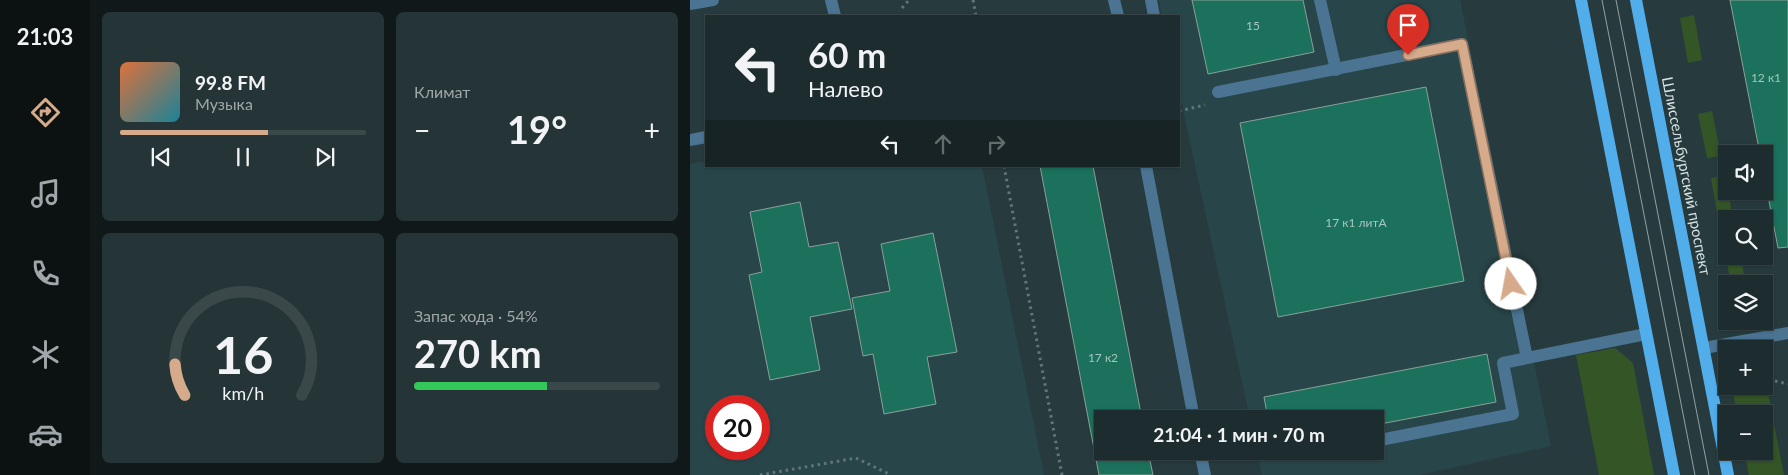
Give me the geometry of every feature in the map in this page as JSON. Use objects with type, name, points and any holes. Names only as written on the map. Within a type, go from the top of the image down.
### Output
[{"type":"main road","points":[[1581,0],[1674,475]]},
{"type":"main road","name":"Шлиссельбургский проспект","points":[[1636,0],[1728,475]]},
{"type":"lane","points":[[690,4],[713,0]]},
{"type":"lane","points":[[831,0],[834,15]]},
{"type":"lane","points":[[1114,0],[1118,15]]},
{"type":"lane","points":[[1151,0],[1154,15]]},
{"type":"lane","points":[[1320,0],[1336,70]]},
{"type":"lane","points":[[1218,92],[1462,44],[1527,358]]},
{"type":"lane","points":[[690,140],[705,137]]},
{"type":"lane","points":[[1146,167],[1192,410]]},
{"type":"lane","points":[[1704,348],[1788,333]]},
{"type":"lane","points":[[1384,439],[1513,414],[1503,363],[1646,334]]},
{"type":"lane","points":[[1202,460],[1205,475]]},
{"type":"path","points":[[902,8],[909,0]]},
{"type":"path","points":[[973,0],[976,15]]},
{"type":"path","points":[[1180,111],[1208,104],[1218,92]]},
{"type":"path","points":[[1004,167],[1062,475]]},
{"type":"path","points":[[1775,381],[1788,384]]},
{"type":"path","points":[[760,475],[856,458],[891,475]]},
{"type":"shaded area","points":[[1159,0],[1460,0],[1551,446],[1419,475],[1262,475],[1259,460],[1384,460],[1384,410],[1248,410],[1180,96],[1180,15],[1162,15]]},
{"type":"shaded area","points":[[705,161],[705,167],[982,167],[1044,475],[690,475],[690,164]]},
{"type":"green space","points":[[1694,15],[1702,60],[1688,63],[1680,18]]},
{"type":"green space","points":[[1712,111],[1719,145],[1718,156],[1707,158],[1698,114]]},
{"type":"green space","points":[[1718,177],[1718,200],[1730,200],[1731,210],[1718,210],[1718,217],[1711,178]]},
{"type":"green space","points":[[1727,265],[1742,265],[1744,275],[1729,275]]},
{"type":"green space","points":[[1615,348],[1633,363],[1654,475],[1599,475],[1576,355]]},
{"type":"green space","points":[[1733,395],[1768,395],[1770,405],[1735,405]]},
{"type":"green space","points":[[1773,419],[1784,475],[1749,475],[1746,460],[1773,460]]},
{"type":"building","points":[[1192,0],[1303,0],[1314,52],[1208,74]]},
{"type":"building","points":[[1730,0],[1788,0],[1788,247],[1778,248],[1773,222],[1773,210],[1771,210],[1769,200],[1773,200],[1773,145],[1758,145]]},
{"type":"building","points":[[1426,87],[1464,281],[1278,317],[1240,123]]},
{"type":"building","points":[[1040,167],[1093,167],[1140,410],[1094,410],[1094,449]]},
{"type":"building","points":[[800,202],[809,247],[838,242],[852,309],[810,317],[820,370],[770,380],[749,275],[762,272],[750,212]]},
{"type":"building","points":[[933,233],[957,352],[927,357],[936,404],[884,414],[873,354],[863,356],[852,298],[890,291],[881,244]]},
{"type":"building","points":[[1487,354],[1496,402],[1384,423],[1384,410],[1266,410],[1264,397]]},
{"type":"building","points":[[1096,460],[1150,460],[1153,475],[1099,475]]},
{"type":"tram line","points":[[1602,0],[1695,475]]},
{"type":"tram line","points":[[1616,0],[1709,475]]},
{"type":"route","points":[[1408,55],[1462,44],[1511,284]]}]
